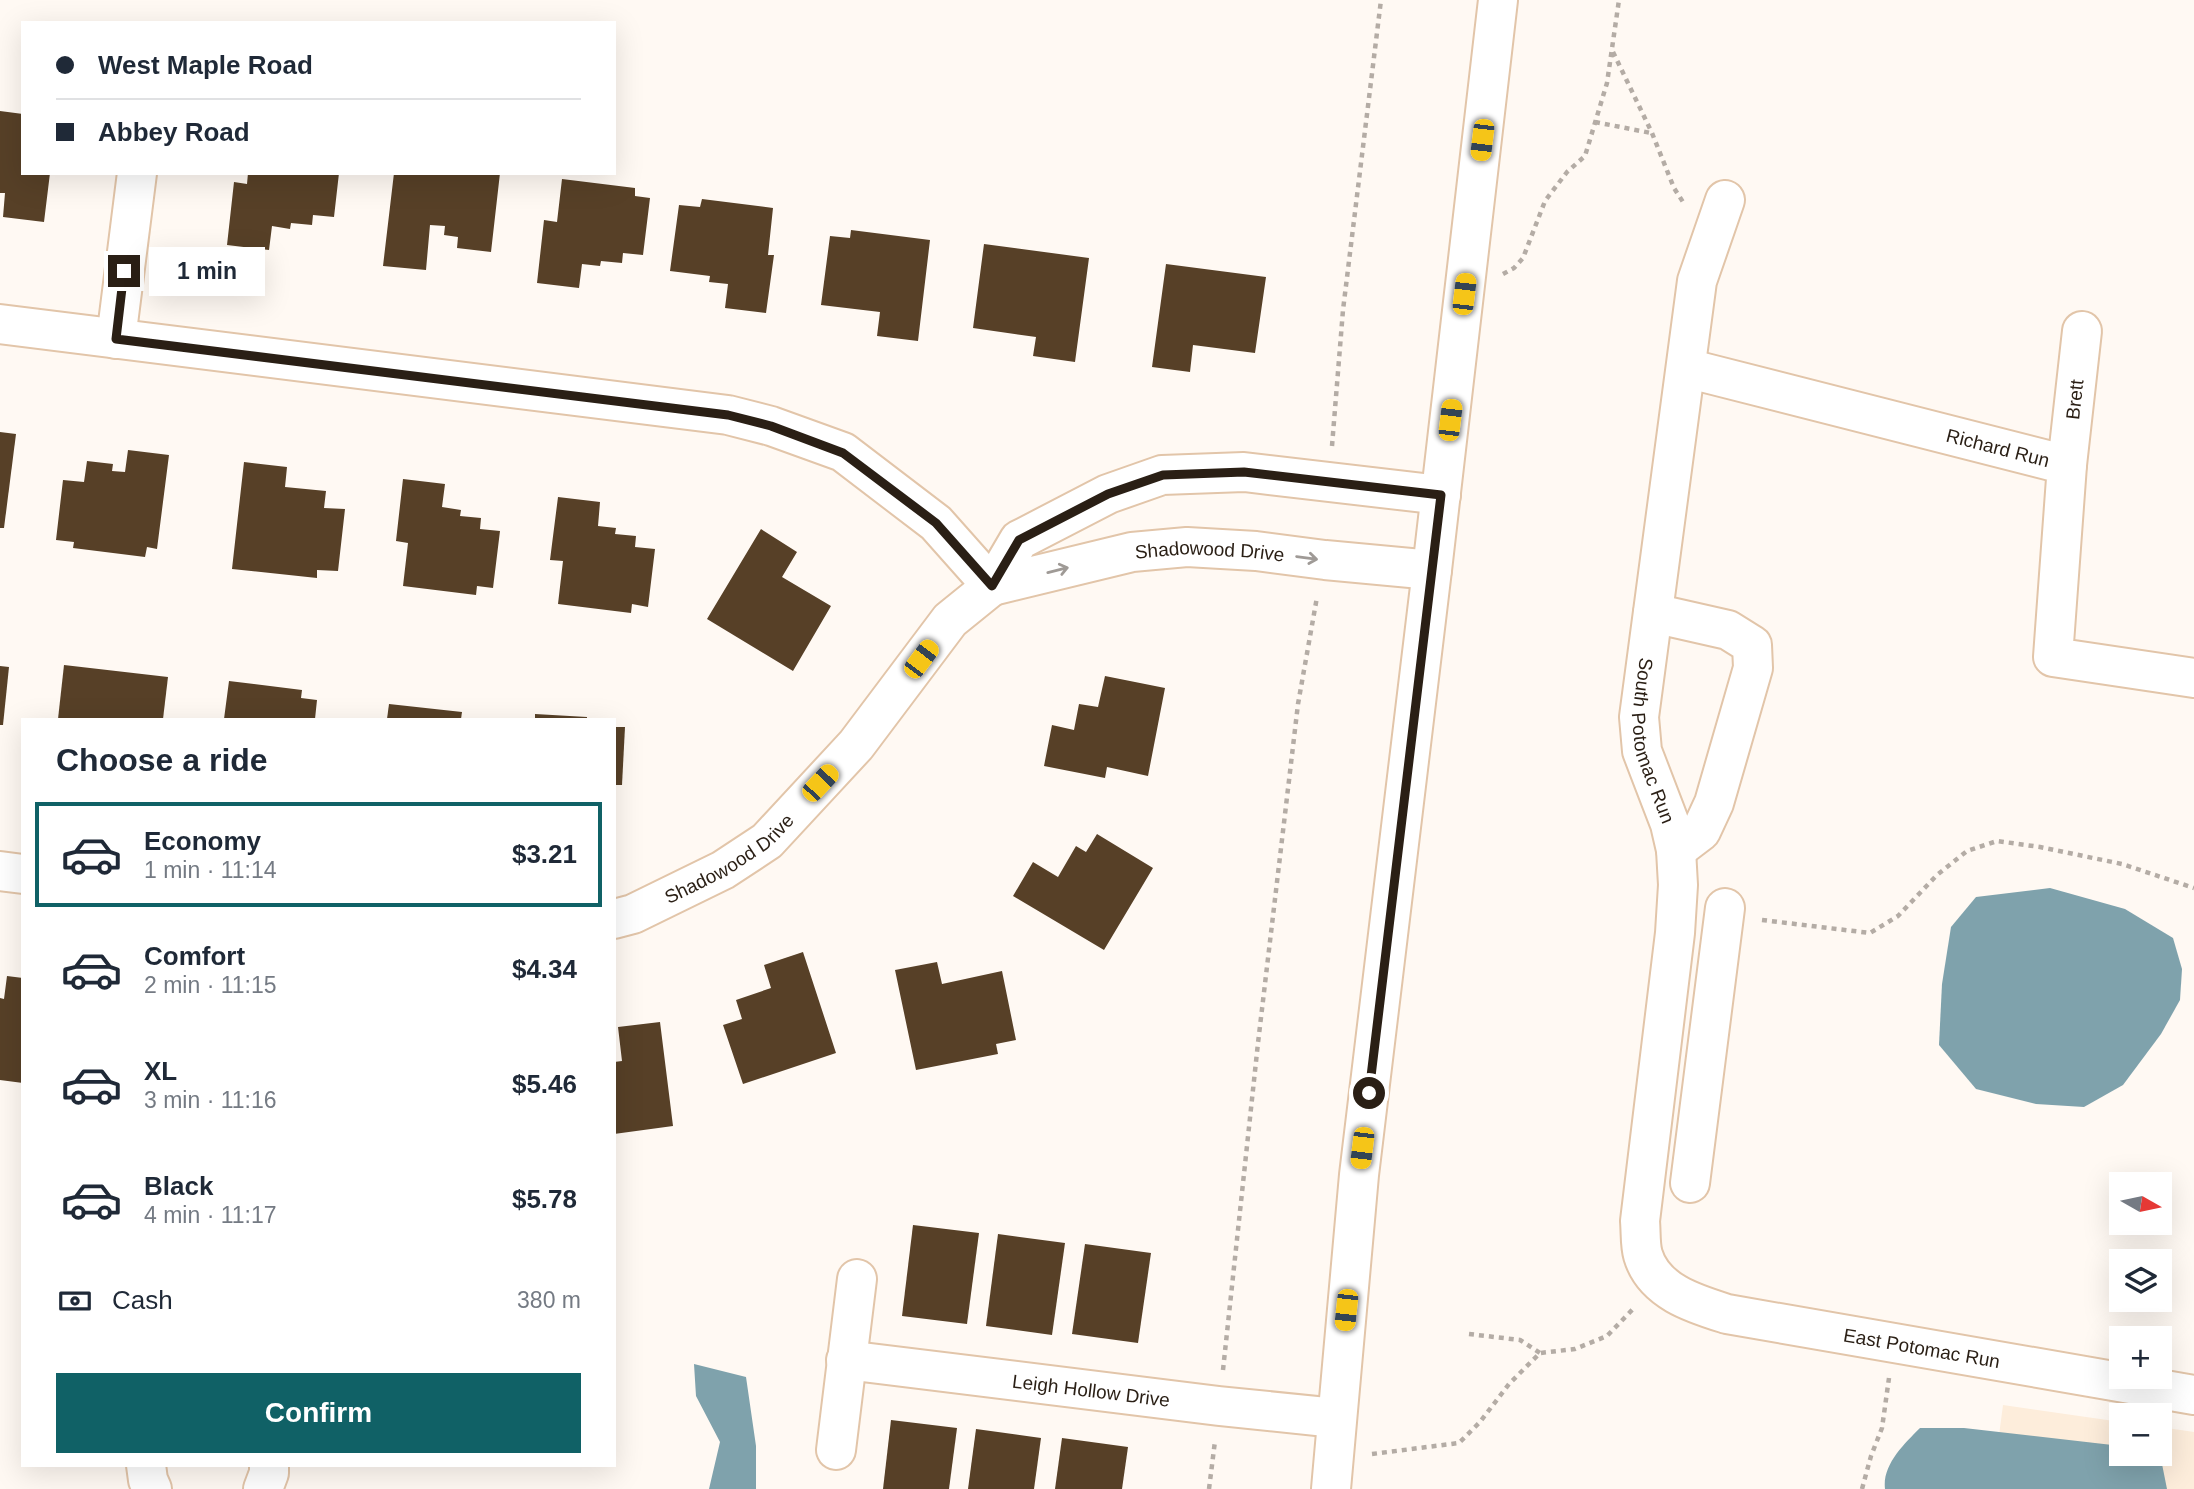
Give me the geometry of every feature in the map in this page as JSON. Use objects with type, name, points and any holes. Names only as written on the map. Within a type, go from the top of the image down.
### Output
[{"type":"street","points":[[1332,1474],[1359,1175],[1498,0]]},
{"type":"street","points":[[116,339],[137,175]]},
{"type":"street","name":"South Potomac Run","points":[[1658,1282],[1643,1256],[1640,1222],[1675,933],[1676,850],[1670,824],[1642,751],[1639,717],[1697,281],[1719,217]]},
{"type":"street","points":[[0,324],[728,415],[771,426],[843,453],[894,489],[936,523],[992,586]]},
{"type":"street","name":"Brett","points":[[2067,466],[2082,331]]},
{"type":"street","name":"Richard Run","points":[[1686,368],[2067,466],[2053,657],[2194,678]]},
{"type":"street","name":"Shadowood Drive","points":[[616,918],[633,914],[723,870],[767,841],[856,745],[950,620],[992,586],[1019,540],[1108,494],[1163,475],[1244,472],[1441,495]]},
{"type":"street","name":"Shadowood Drive","points":[[992,586],[1132,552],[1187,547],[1256,551],[1432,570]]},
{"type":"street","points":[[1653,613],[1728,630],[1752,645],[1753,668],[1714,803],[1701,831],[1676,850]]},
{"type":"street","points":[[0,871],[21,874]]},
{"type":"street","points":[[1690,1183],[1723,923]]},
{"type":"street","points":[[1663,1037],[1708,1042]]},
{"type":"street","points":[[836,1450],[857,1279]]},
{"type":"street","name":"East Potomac Run","points":[[1658,1282],[1690,1303],[1727,1314],[2194,1395]]},
{"type":"street","name":"Leigh Hollow Drive","points":[[846,1360],[1336,1418]]},
{"type":"street","points":[[146,1467],[152,1489]]},
{"type":"street","points":[[262,1489],[269,1467]]},
{"type":"path","points":[[1332,453],[1343,310],[1381,0]]},
{"type":"path","points":[[1467,269],[1503,274],[1514,268],[1523,258],[1545,201],[1567,173],[1585,156],[1607,83],[1619,0]]},
{"type":"path","points":[[1612,50],[1652,133],[1674,188],[1690,213],[1719,217]]},
{"type":"path","points":[[1595,122],[1652,133]]},
{"type":"path","points":[[1209,1489],[1297,718],[1320,587]]},
{"type":"path","points":[[1723,923],[1747,918],[1870,933],[1898,916],[1937,876],[1967,851],[1997,841],[2122,864],[2194,888]]},
{"type":"path","points":[[1332,1474],[1459,1443],[1480,1422],[1509,1384],[1540,1353],[1575,1349],[1607,1336],[1658,1282]]},
{"type":"path","points":[[1469,1334],[1520,1340],[1540,1353]]},
{"type":"path","points":[[1862,1489],[1882,1428],[1894,1343]]},
{"type":"shaded area","points":[[2003,1405],[2109,1420],[2109,1466],[2172,1466],[2172,1429],[2194,1432],[2194,1489],[1992,1489]]},
{"type":"water","points":[[2050,888],[2125,909],[2173,938],[2182,969],[2180,1000],[2161,1034],[2123,1085],[2084,1107],[2036,1104],[1976,1089],[1939,1045],[1942,984],[1951,927],[1976,897]]},
{"type":"water","points":[[694,1364],[746,1377],[756,1446],[756,1489],[709,1489],[720,1442],[696,1396]]},
{"type":"water","points":[[1920,1428],[1964,1428],[2109,1445],[2109,1466],[2162,1466],[2167,1489],[1885,1489],[1887,1472],[1901,1448]]},
{"type":"building","points":[[0,111],[21,114],[21,175],[50,175],[44,222],[3,217],[5,193],[0,193]]},
{"type":"building","points":[[248,175],[339,175],[334,217],[313,215],[312,225],[291,223],[290,229],[272,226],[269,250],[227,245],[234,182],[247,184]]},
{"type":"building","points":[[394,175],[500,175],[491,252],[457,248],[458,237],[444,235],[445,226],[430,225],[426,270],[383,266]]},
{"type":"building","points":[[562,179],[635,188],[635,196],[650,198],[643,255],[623,253],[622,263],[601,261],[600,266],[582,264],[579,288],[537,283],[544,220],[557,222]]},
{"type":"building","points":[[702,199],[773,208],[768,255],[774,255],[766,313],[725,308],[728,284],[709,282],[710,276],[670,271],[679,205],[700,207]]},
{"type":"building","points":[[851,230],[930,240],[918,341],[877,336],[880,312],[821,305],[830,236],[850,238]]},
{"type":"building","points":[[984,244],[1089,258],[1075,362],[1033,356],[1036,337],[973,328]]},
{"type":"building","points":[[1166,264],[1266,277],[1255,353],[1193,345],[1190,372],[1152,367]]},
{"type":"building","points":[[0,432],[16,434],[4,528],[0,528]]},
{"type":"building","points":[[128,450],[169,455],[157,549],[147,547],[145,557],[73,548],[74,542],[56,540],[63,480],[84,482],[87,461],[113,464],[112,471],[125,472]]},
{"type":"building","points":[[244,462],[287,467],[285,487],[326,491],[324,508],[345,509],[338,571],[317,570],[317,578],[232,569]]},
{"type":"building","points":[[403,479],[445,484],[442,507],[461,510],[460,516],[481,518],[480,529],[500,531],[493,588],[477,586],[476,595],[403,586],[408,543],[396,541]]},
{"type":"building","points":[[558,497],[600,502],[598,526],[616,528],[615,534],[636,536],[635,547],[655,549],[648,607],[632,604],[631,613],[558,604],[563,561],[550,560]]},
{"type":"building","points":[[761,529],[797,552],[782,577],[831,606],[793,671],[707,619]]},
{"type":"building","points":[[64,665],[168,677],[163,718],[58,718]]},
{"type":"building","points":[[0,666],[9,667],[3,725],[0,725]]},
{"type":"building","points":[[1105,676],[1165,688],[1148,776],[1107,767],[1105,778],[1044,766],[1052,725],[1074,730],[1079,704],[1098,707]]},
{"type":"building","points":[[229,681],[302,690],[301,698],[317,700],[315,718],[224,718]]},
{"type":"building","points":[[389,704],[462,712],[461,718],[387,718]]},
{"type":"building","points":[[535,714],[587,717],[587,718],[535,718]]},
{"type":"building","points":[[616,727],[625,727],[622,785],[616,785]]},
{"type":"building","points":[[1097,834],[1153,868],[1104,950],[1013,896],[1033,862],[1058,877],[1076,846],[1086,852]]},
{"type":"building","points":[[803,952],[836,1053],[743,1084],[723,1025],[742,1019],[736,1000],[771,988],[764,965]]},
{"type":"building","points":[[937,962],[942,984],[1002,971],[1016,1040],[996,1044],[998,1054],[916,1070],[895,970]]},
{"type":"building","points":[[7,976],[21,978],[21,1083],[0,1080],[0,998],[4,999]]},
{"type":"building","points":[[660,1022],[673,1126],[616,1134],[616,1062],[622,1061],[618,1027]]},
{"type":"building","points":[[913,1225],[979,1233],[967,1324],[902,1316]]},
{"type":"building","points":[[998,1234],[1065,1243],[1052,1335],[986,1326]]},
{"type":"building","points":[[1085,1244],[1151,1253],[1138,1343],[1072,1334]]},
{"type":"building","points":[[891,1420],[957,1428],[949,1489],[883,1489]]},
{"type":"building","points":[[976,1429],[1041,1438],[1034,1489],[968,1489]]},
{"type":"building","points":[[1062,1438],[1128,1447],[1122,1489],[1055,1489]]},
{"type":"route","points":[[124,271],[116,339],[728,415],[803,437],[843,453],[894,489],[936,523],[992,586],[1019,540],[1108,494],[1163,475],[1244,472],[1441,495],[1369,1093]]}]
